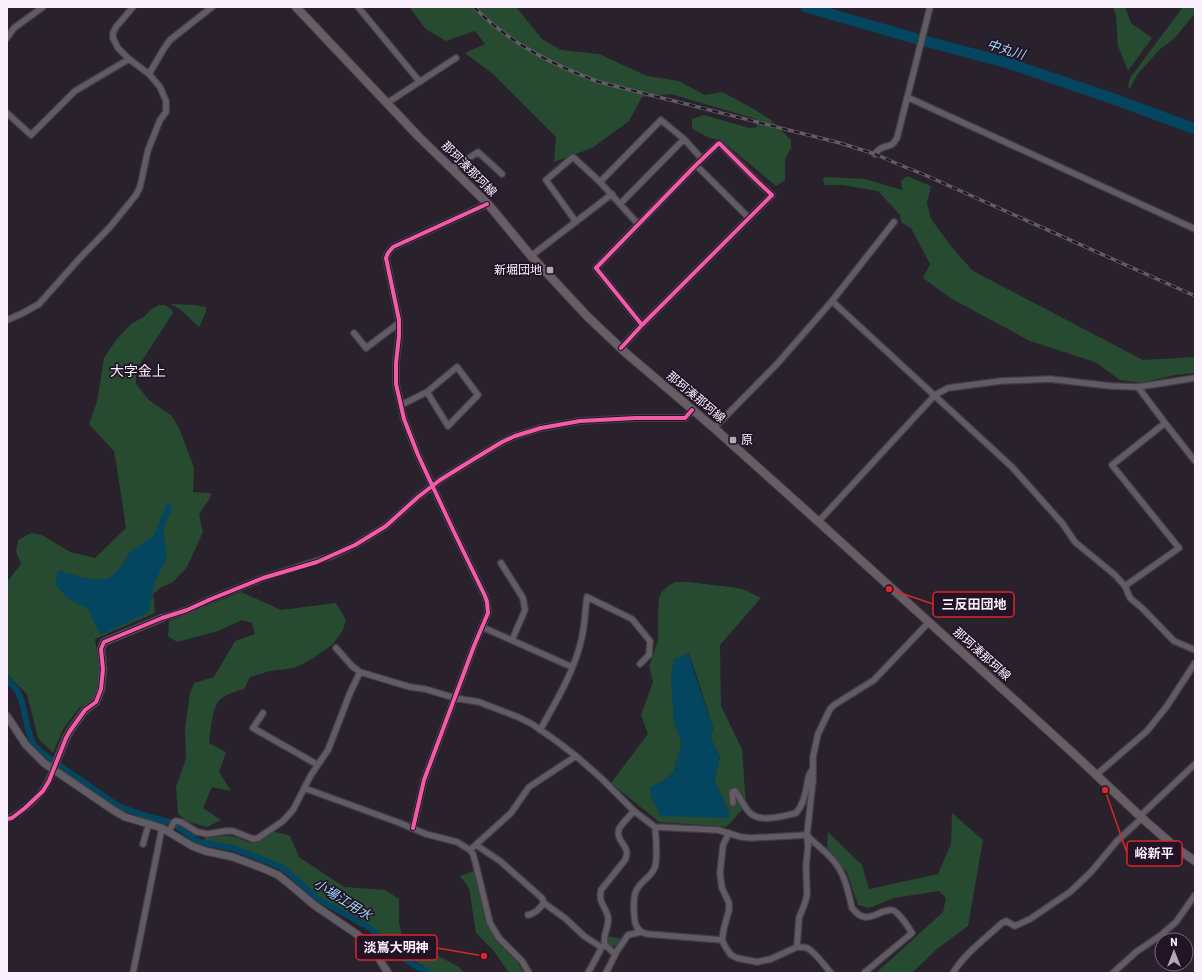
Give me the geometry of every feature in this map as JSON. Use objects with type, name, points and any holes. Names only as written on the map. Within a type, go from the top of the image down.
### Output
[{"type":"main road","name":"那珂湊那珂線","points":[[296,7],[419,137],[487,204],[531,256],[586,316],[819,521],[1066,746],[1141,817],[1195,861]]},
{"type":"street","points":[[7,38],[14,28],[43,7]]},
{"type":"street","points":[[7,320],[39,304],[110,227],[136,195],[140,187],[148,150],[160,120],[166,112],[166,101],[160,87],[149,74],[129,59],[118,48],[113,38],[112,32],[133,7]]},
{"type":"street","points":[[149,74],[162,50],[170,40],[212,7]]},
{"type":"street","points":[[358,7],[420,82]]},
{"type":"street","points":[[875,154],[880,148],[888,147],[893,144],[897,138],[930,7]]},
{"type":"street","points":[[387,103],[456,58]]},
{"type":"street","points":[[7,112],[31,135],[75,91],[129,59]]},
{"type":"street","points":[[907,97],[1195,229]]},
{"type":"street","points":[[600,182],[661,120],[684,140],[702,159]]},
{"type":"street","points":[[620,204],[684,140]]},
{"type":"street","points":[[621,348],[642,325],[772,195],[719,143],[596,268],[642,325]]},
{"type":"street","points":[[452,169],[478,152],[502,174]]},
{"type":"street","points":[[576,222],[546,180],[573,157],[612,194],[638,224]]},
{"type":"street","points":[[696,165],[749,218]]},
{"type":"street","points":[[531,256],[556,235],[576,222],[612,194]]},
{"type":"street","points":[[413,828],[424,780],[474,646],[488,613],[485,596],[418,455],[404,419],[396,384],[396,363],[400,336],[398,313],[386,258],[388,253],[393,248],[487,204]]},
{"type":"street","points":[[714,428],[777,364],[832,301],[894,222]]},
{"type":"street","points":[[832,301],[1012,467],[1062,523],[1075,542],[1108,568],[1125,586],[1130,598],[1142,608],[1174,641],[1195,650]]},
{"type":"street","points":[[354,333],[366,348],[399,323]]},
{"type":"street","points":[[401,405],[427,392],[457,367],[478,396],[448,426],[427,392]]},
{"type":"street","points":[[819,521],[935,395],[948,388],[1001,381],[1050,379],[1112,386],[1138,387],[1195,378]]},
{"type":"street","points":[[1138,387],[1195,461]]},
{"type":"street","points":[[7,819],[12,818],[25,808],[43,791],[49,781],[70,731],[85,710],[96,702],[101,689],[103,670],[101,649],[104,642],[162,618],[187,610],[263,578],[316,562],[344,550],[386,526],[418,497],[470,462],[502,442],[527,432],[560,424],[585,421],[636,418],[685,418],[692,410]]},
{"type":"street","points":[[1125,586],[1179,548],[1112,465],[1165,423]]},
{"type":"street","points":[[501,562],[523,598],[525,610],[512,640]]},
{"type":"street","points":[[540,730],[568,679],[582,637],[587,597],[632,619],[650,641],[649,655],[640,664]]},
{"type":"street","points":[[797,947],[799,918],[807,895],[807,835],[813,757],[818,734],[830,708],[874,680],[929,622]]},
{"type":"street","points":[[482,627],[572,667]]},
{"type":"street","points":[[336,648],[352,666],[360,672],[410,687],[425,689],[455,698],[479,702],[518,717],[540,730],[576,756],[601,778],[634,811],[655,827],[718,830],[751,838],[807,835]]},
{"type":"street","points":[[1096,775],[1146,731],[1166,706],[1195,663]]},
{"type":"street","points":[[133,973],[158,844],[165,829],[176,821],[181,822],[197,832],[207,834],[232,831],[253,839],[262,835],[283,821],[293,810],[304,788],[331,743],[360,672]]},
{"type":"street","points":[[263,713],[253,728],[318,766]]},
{"type":"street","points":[[7,716],[26,745],[44,764],[112,810],[125,817],[165,829],[192,846],[205,852],[233,857],[278,875],[314,905],[358,935],[369,945],[388,973]]},
{"type":"street","points":[[470,850],[511,813],[529,787],[576,756]]},
{"type":"street","points":[[953,973],[957,966],[1002,923],[1006,921],[1015,926],[1030,919],[1070,892],[1091,872],[1117,841],[1195,764]]},
{"type":"street","points":[[733,803],[732,792],[735,791],[754,816],[763,818],[779,817],[796,813],[803,803],[808,776],[813,769]]},
{"type":"street","points":[[304,788],[390,819],[426,834],[464,845],[473,854],[490,923],[499,938],[522,961],[529,973]]},
{"type":"street","points":[[588,973],[603,946],[604,934],[607,926],[608,916],[600,900],[601,890],[627,856],[627,850],[619,839],[619,830],[621,825],[634,811]]},
{"type":"street","points":[[144,840],[149,823]]},
{"type":"street","points":[[655,827],[656,861],[654,869],[649,877],[639,886],[636,892],[634,923],[641,932],[646,934],[722,940]]},
{"type":"street","points":[[729,833],[723,845],[720,873],[722,888],[729,903],[729,910],[722,940],[731,954],[737,958],[757,962],[771,959],[797,947],[808,949],[831,973]]},
{"type":"street","points":[[807,835],[839,867],[855,913],[866,918],[871,918],[891,910],[895,911],[910,928],[912,933],[864,973]]},
{"type":"street","points":[[476,845],[500,861],[542,898],[544,903],[566,919],[584,936],[615,954]]},
{"type":"street","points":[[1112,973],[1136,952],[1161,935],[1176,922],[1195,894]]},
{"type":"street","points":[[528,915],[534,914],[544,903]]},
{"type":"street","points":[[606,973],[615,954],[628,935],[641,932]]},
{"type":"green space","points":[[409,7],[516,7],[542,39],[561,50],[599,54],[647,76],[679,81],[705,95],[722,92],[771,120],[791,140],[791,148],[785,159],[785,180],[776,186],[721,140],[710,138],[692,129],[692,119],[704,115],[749,128],[757,127],[756,119],[671,94],[642,97],[629,121],[592,148],[554,162],[556,137],[493,74],[465,53],[485,44],[475,31],[446,41],[426,29]]},
{"type":"green space","points":[[1113,7],[1125,7],[1131,23],[1152,38],[1128,71],[1118,46],[1116,16]]},
{"type":"green space","points":[[1183,7],[1195,7],[1195,13],[1174,39],[1159,50],[1137,75],[1130,89],[1128,86],[1130,78]]},
{"type":"green space","points":[[907,176],[931,186],[927,203],[931,219],[954,250],[973,271],[1143,360],[1195,357],[1195,373],[1175,375],[1141,383],[1120,380],[1095,362],[1030,341],[952,299],[923,278],[930,264],[911,228],[901,222],[900,215],[878,191],[843,185],[825,185],[823,181],[824,177],[865,179],[902,190],[901,181]]},
{"type":"green space","points":[[171,304],[206,307],[206,312],[199,327],[182,311]]},
{"type":"green space","points":[[159,305],[165,305],[172,310],[173,313],[138,367],[136,373],[136,384],[149,400],[172,416],[180,430],[194,468],[193,492],[211,493],[210,498],[199,514],[203,532],[187,567],[173,582],[162,587],[153,594],[155,613],[95,639],[99,671],[95,699],[80,707],[63,729],[53,753],[38,738],[27,694],[7,675],[7,582],[21,564],[16,552],[18,540],[31,533],[42,535],[70,552],[95,558],[126,528],[114,451],[89,424],[97,402],[104,358],[116,340],[131,324],[145,316],[150,310]]},
{"type":"green space","points":[[676,582],[689,582],[738,588],[761,598],[720,645],[721,706],[742,749],[746,806],[726,827],[659,822],[611,783],[648,734],[641,715],[653,682],[649,666],[658,641],[659,599],[661,593],[669,585]],"holes":[[[689,653],[713,727],[711,739],[720,757],[714,780],[727,807],[650,787],[662,782],[673,773],[682,744],[674,721],[671,675]]]},
{"type":"green space","points":[[241,592],[281,610],[336,603],[346,620],[343,630],[333,644],[312,659],[294,668],[270,671],[250,677],[244,689],[226,695],[218,702],[213,716],[209,743],[226,752],[219,772],[231,791],[212,787],[203,808],[221,820],[207,827],[188,822],[178,814],[176,787],[186,759],[185,729],[190,693],[194,683],[214,677],[235,641],[255,634],[252,623],[242,620],[218,631],[177,642],[168,636],[169,621]]},
{"type":"green space","points":[[952,813],[983,840],[968,926],[937,949],[912,973],[876,973],[943,912],[946,898],[939,891],[894,898],[869,908],[858,905],[847,872],[827,849],[828,832],[862,865],[869,889],[938,874],[951,844]]},
{"type":"green space","points":[[273,831],[290,836],[299,857],[344,887],[385,890],[399,899],[399,922],[402,937],[459,967],[464,973],[434,973],[396,949],[370,927],[319,898],[291,872],[281,866],[230,845],[203,842],[205,838],[230,836],[253,843]]},
{"type":"green space","points":[[474,871],[487,925],[497,941],[518,963],[524,973],[509,973],[494,951],[476,933],[469,888],[460,876]]},
{"type":"green space","points":[[606,936],[622,939],[617,946],[611,947],[607,944]]},
{"type":"water","points":[[168,501],[172,508],[163,529],[167,558],[156,579],[148,613],[100,635],[88,609],[68,599],[55,584],[58,570],[89,579],[108,579],[122,566],[129,553],[154,535]]},
{"type":"water","points":[[689,653],[713,727],[711,739],[720,757],[714,780],[727,807],[730,818],[661,816],[651,797],[650,787],[662,782],[673,773],[682,744],[674,721],[671,675],[674,659]]},
{"type":"waterway","name":"中丸川","points":[[806,7],[1008,63],[1111,98],[1195,129]]},
{"type":"waterway","name":"小場江用水","points":[[7,680],[15,688],[22,701],[28,729],[33,743],[39,750],[52,760]]},
{"type":"waterway","name":"小場江用水","points":[[59,765],[118,806],[169,822]]},
{"type":"waterway","name":"小場江用水","points":[[175,825],[199,842],[233,848],[281,867],[318,899],[370,928],[405,959],[430,973]]},
{"type":"railway","points":[[474,7],[502,32],[532,52],[599,82],[840,143],[875,154],[1195,296]]},
{"type":"cycle path","points":[[621,348],[642,325],[772,195],[719,143],[596,268],[642,325]]},
{"type":"cycle path","points":[[413,828],[424,780],[474,646],[488,613],[485,596],[418,455],[404,419],[396,384],[399,320],[386,258],[393,247],[487,204]]},
{"type":"cycle path","points":[[7,819],[12,818],[25,808],[43,791],[49,781],[70,731],[85,710],[96,702],[101,689],[103,669],[101,649],[104,642],[162,618],[187,610],[263,578],[317,562],[355,545],[386,526],[418,497],[440,480],[502,442],[515,436],[541,428],[580,421],[636,418],[685,418],[692,410]]},
{"type":"place","name":"新堀団地","points":[[550,270]]},
{"type":"place","name":"原","points":[[733,440]]},
{"type":"place","name":"三反田団地","points":[[889,589]]},
{"type":"place","name":"峪新平","points":[[1105,790]]},
{"type":"place","name":"淡嶌大明神","points":[[484,956]]},
{"type":"district","name":"大字金上","points":[[138,371]]}]
